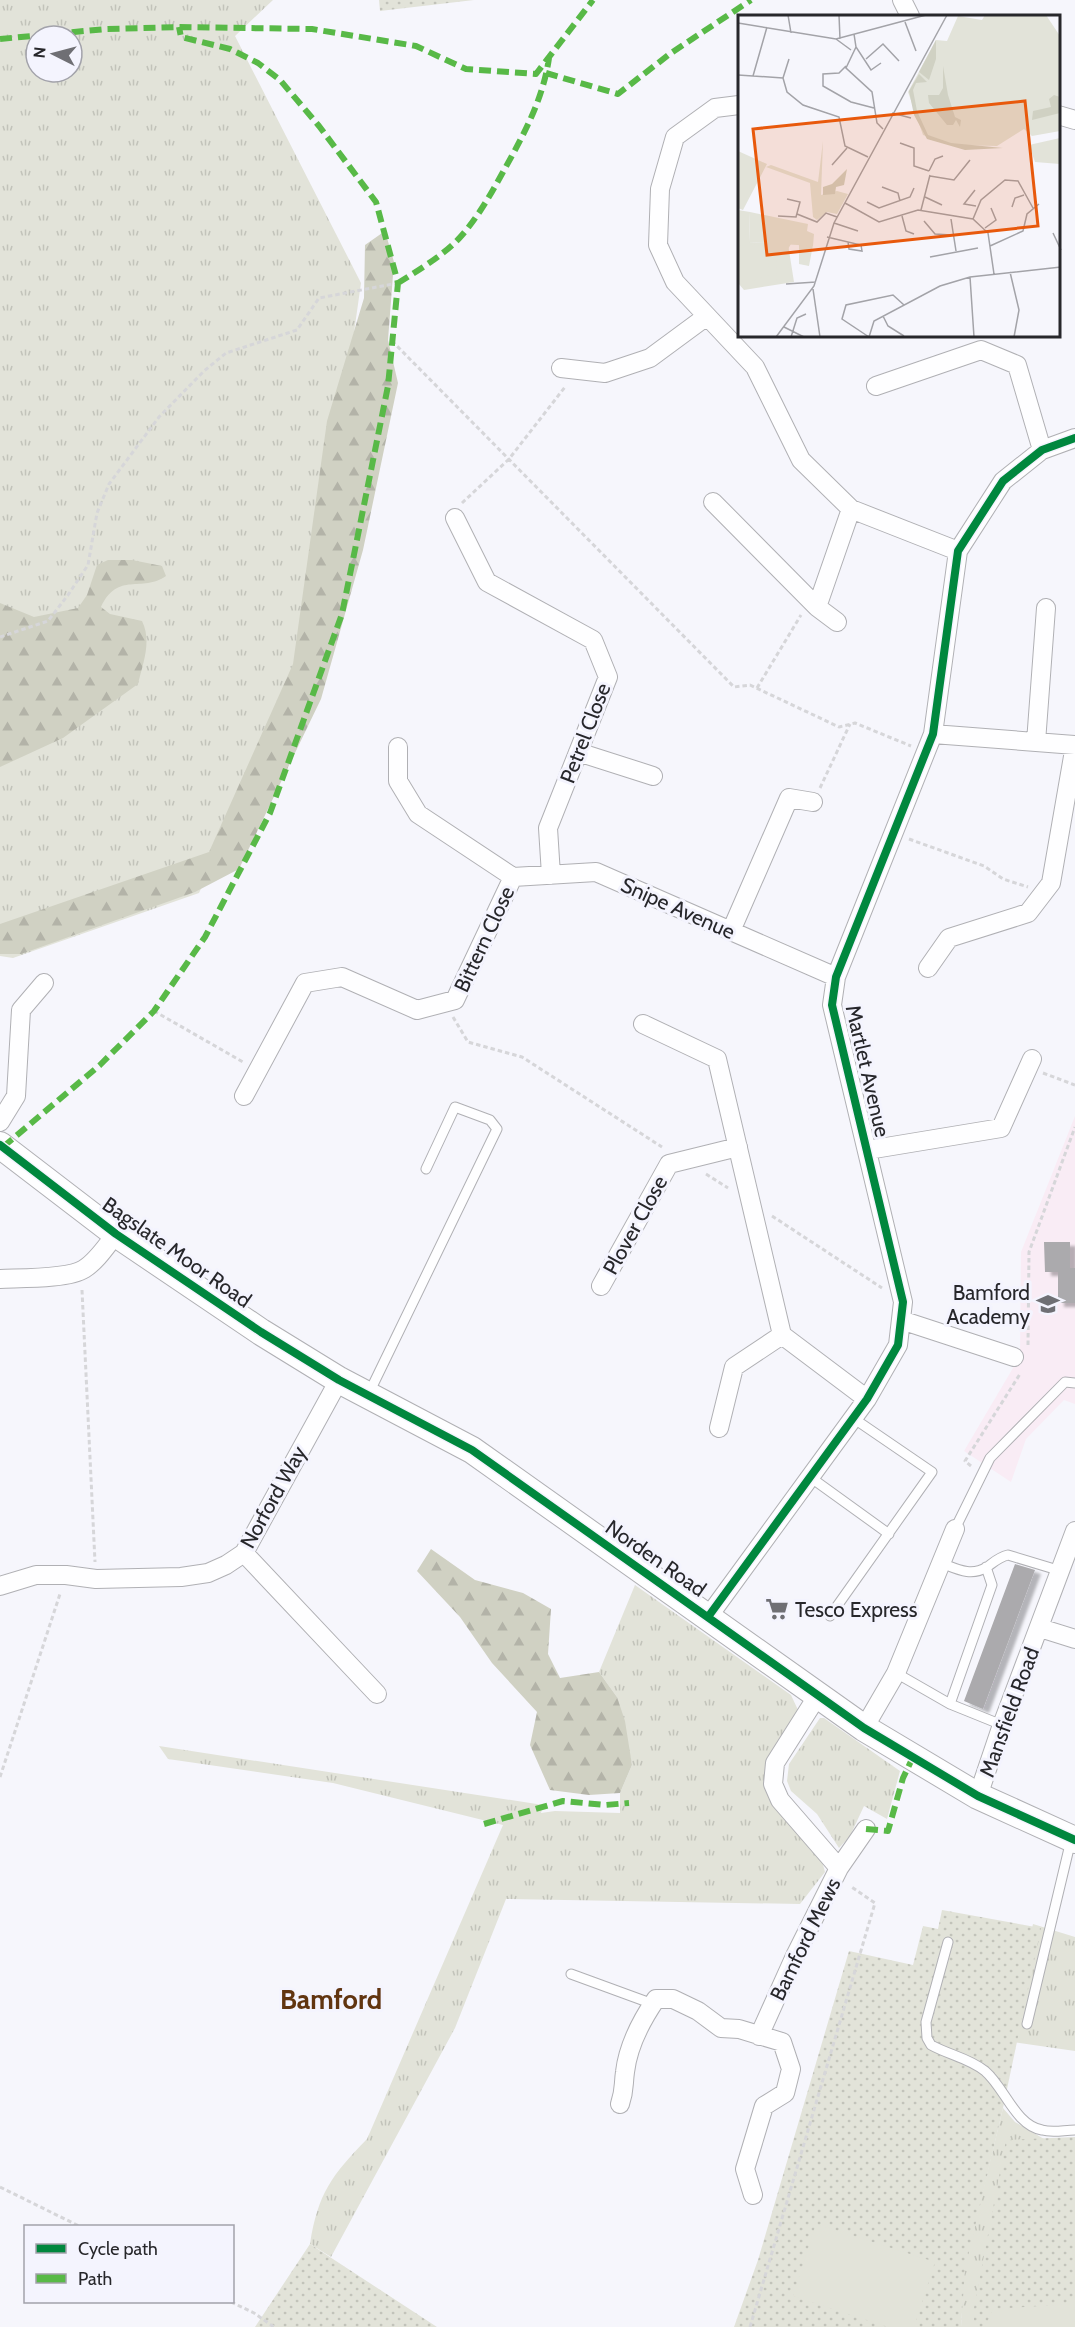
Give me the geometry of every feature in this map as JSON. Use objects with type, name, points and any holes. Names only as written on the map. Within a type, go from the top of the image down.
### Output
[{"type":"street","points":[[903,0],[910,15]]},
{"type":"street","points":[[738,105],[715,108],[675,137],[660,189],[658,245],[675,282],[755,367],[801,460],[851,508],[958,551]]},
{"type":"street","points":[[1060,115],[1075,120]]},
{"type":"street","points":[[569,369],[605,373],[650,358],[706,316]]},
{"type":"street","points":[[876,386],[981,350],[1017,365],[1042,450]]},
{"type":"street","name":"Martlet Avenue","points":[[708,1617],[867,1399],[898,1345],[902,1311],[868,1150],[832,1005],[836,977],[933,735],[958,551],[1003,481],[1042,450],[1075,438]]},
{"type":"street","points":[[713,502],[814,604],[837,621]]},
{"type":"street","points":[[814,604],[851,508]]},
{"type":"street","name":"Petrel Close","points":[[455,518],[488,582],[593,640],[608,677],[548,828],[551,875]]},
{"type":"street","points":[[1036,742],[1046,608]]},
{"type":"street","points":[[928,968],[949,938],[1028,914],[1051,883],[1075,745],[933,735]]},
{"type":"street","points":[[398,747],[398,781],[418,814],[513,877]]},
{"type":"street","points":[[578,752],[653,776]]},
{"type":"street","points":[[731,931],[789,798],[813,802]]},
{"type":"street","name":"Snipe Avenue","points":[[513,877],[596,872],[836,977]]},
{"type":"street","name":"Bittern Close","points":[[244,1096],[305,982],[342,977],[417,1010],[455,1000],[513,877]]},
{"type":"street","points":[[0,1122],[16,1096],[21,1010],[44,983]]},
{"type":"street","points":[[643,1024],[717,1059],[782,1335],[867,1399]]},
{"type":"street","points":[[868,1150],[1001,1128],[1030,1063]]},
{"type":"street","name":"Bagslate Moor Road","points":[[0,1145],[116,1234],[261,1332],[339,1380]]},
{"type":"street","name":"Plover Close","points":[[601,1286],[669,1164],[738,1147]]},
{"type":"street","points":[[0,1279],[54,1276],[81,1271],[89,1266],[116,1234]]},
{"type":"street","points":[[902,1311],[1021,1360]]},
{"type":"street","points":[[719,1428],[734,1367],[782,1335]]},
{"type":"street","name":"Norden Road","points":[[339,1380],[472,1450],[864,1728],[978,1796],[1073,1839]]},
{"type":"street","name":"Norford Way","points":[[0,1586],[36,1575],[66,1575],[96,1579],[181,1577],[208,1573],[226,1565],[244,1553],[339,1380]]},
{"type":"street","points":[[864,1728],[896,1673],[955,1529]]},
{"type":"street","name":"Mansfield Road","points":[[978,1796],[1002,1725],[1075,1531]]},
{"type":"street","points":[[244,1553],[377,1694]]},
{"type":"street","name":"Mansfield Road","points":[[1040,1628],[1075,1639]]},
{"type":"street","name":"Bamford Mews","points":[[759,2036],[837,1871],[780,1800],[773,1784],[776,1763],[818,1695]]},
{"type":"street","points":[[837,1871],[866,1829]]},
{"type":"street","points":[[620,2104],[625,2088],[625,2072],[639,2025],[656,2000],[673,1999],[698,2011],[721,2028],[739,2029],[782,2042],[791,2069],[785,2093],[764,2106],[745,2169],[753,2195]]},
{"type":"lane","points":[[368,1395],[497,1129],[490,1120],[455,1107],[426,1168]]},
{"type":"lane","points":[[955,1529],[990,1458],[1065,1382],[1075,1383]]},
{"type":"lane","points":[[830,1616],[932,1473],[853,1418]]},
{"type":"lane","points":[[810,1477],[889,1534]]},
{"type":"lane","points":[[941,1563],[975,1573],[999,1557],[1008,1555],[1061,1571]]},
{"type":"lane","points":[[950,1704],[992,1585],[986,1567]]},
{"type":"lane","points":[[896,1673],[950,1704],[1002,1725]]},
{"type":"lane","points":[[1027,2024],[1073,1839]]},
{"type":"lane","points":[[948,1942],[926,2022],[927,2038],[931,2045],[975,2063],[988,2073],[1023,2120],[1032,2127],[1051,2131],[1075,2130]]},
{"type":"lane","points":[[571,1974],[653,2004]]},
{"type":"path","points":[[0,637],[48,621],[88,565],[97,513],[109,484],[159,417],[204,371],[226,353],[297,330],[319,298],[398,283]]},
{"type":"path","points":[[392,341],[734,687],[750,685],[838,727],[855,723],[926,753]]},
{"type":"path","points":[[455,518],[460,506],[509,459],[569,369]]},
{"type":"path","points":[[757,688],[814,604]]},
{"type":"path","points":[[813,802],[850,724]]},
{"type":"path","points":[[893,834],[940,848],[984,866],[1003,879],[1044,892]]},
{"type":"path","points":[[444,1003],[468,1042],[522,1057],[751,1202],[902,1311]]},
{"type":"path","points":[[154,1011],[257,1070]]},
{"type":"path","points":[[1030,1063],[1075,1085]]},
{"type":"path","points":[[982,1475],[965,1461],[1021,1360],[1029,1252],[1075,1127]]},
{"type":"path","points":[[81,1271],[96,1579]]},
{"type":"path","points":[[0,1777],[66,1575]]},
{"type":"path","points":[[750,2327],[875,1903],[837,1871]]},
{"type":"path","points":[[0,2187],[77,2225]]},
{"type":"path","points":[[234,2303],[274,2327]]},
{"type":"shaded area","name":"Bamford Academy","points":[[1075,1116],[1075,1404],[1064,1400],[1026,1439],[1011,1482],[964,1451],[1020,1356],[1021,1252]]},
{"type":"green space","points":[[0,0],[273,0],[235,36],[361,283],[308,658],[199,893],[13,958],[0,956]]},
{"type":"green space","points":[[379,0],[474,0],[380,11]]},
{"type":"green space","points":[[385,231],[394,262],[388,340],[398,383],[363,550],[321,699],[239,869],[195,892],[21,954],[0,954],[0,924],[209,852],[293,664],[327,421],[364,298],[365,245]]},
{"type":"green space","points":[[108,560],[132,560],[162,566],[166,576],[157,581],[131,584],[115,589],[101,607],[110,614],[142,621],[146,644],[138,684],[63,738],[0,767],[0,603],[34,617],[78,608],[87,595],[97,565]]},
{"type":"green space","points":[[431,1549],[475,1580],[523,1593],[551,1609],[548,1654],[560,1678],[599,1672],[617,1697],[625,1721],[632,1765],[620,1793],[589,1795],[550,1790],[530,1745],[537,1712],[492,1663],[460,1617],[417,1571]]},
{"type":"green space","points":[[635,1585],[791,1695],[798,1710],[768,1762],[822,1861],[825,1872],[800,1904],[506,1899],[455,2028],[331,2257],[310,2244],[322,2198],[344,2163],[367,2139],[503,1825],[333,1783],[168,1759],[159,1746],[543,1805],[541,1813],[555,1811],[620,1813],[620,1793],[632,1765],[617,1697],[599,1672]]},
{"type":"green space","points":[[820,1718],[824,1718],[900,1771],[887,1819],[864,1806],[850,1836],[839,1848],[817,1814],[791,1791],[787,1781],[789,1764]]},
{"type":"green space","points":[[942,1910],[1041,1928],[1003,2108],[965,2269],[961,2327],[734,2327],[758,2260],[849,1951],[913,1965],[923,1926],[938,1929]]},
{"type":"green space","points":[[1033,1924],[1075,1937],[1075,2051],[1006,2041]]},
{"type":"green space","points":[[1003,2108],[1015,2122],[1044,2139],[985,2327],[961,2327],[964,2269]]},
{"type":"green space","points":[[1075,2137],[1075,2327],[974,2327],[974,2308],[1006,2140]]},
{"type":"green space","points":[[816,2224],[935,2262],[914,2327],[888,2327],[793,2296]]},
{"type":"green space","points":[[310,2244],[437,2327],[255,2327]]},
{"type":"green space","points":[[1075,2304],[1075,2327],[985,2327],[993,2309]]},
{"type":"building","points":[[1044,1242],[1070,1242],[1070,1268],[1075,1268],[1075,1303],[1058,1303],[1058,1272],[1045,1272]]},
{"type":"building","points":[[1015,1564],[1035,1570],[983,1709],[964,1701]]},
{"type":"marked path","points":[[0,39],[106,29],[179,27],[312,29],[416,46],[466,69],[536,74],[593,0]]},
{"type":"marked path","points":[[546,73],[618,94],[671,53],[751,0]]},
{"type":"marked path","points":[[3,1147],[100,1065],[154,1011],[205,937],[270,813],[342,614],[388,386],[398,283],[376,202],[319,126],[280,80],[258,63],[230,49],[181,37],[179,27]]},
{"type":"marked path","points":[[398,283],[449,248],[480,212],[525,131],[542,88],[549,58]]},
{"type":"marked path","points":[[866,1829],[888,1831],[903,1778],[913,1757]]},
{"type":"marked path","points":[[484,1824],[563,1801],[605,1805],[629,1803]]},
{"type":"cycle path","points":[[708,1617],[867,1399],[898,1345],[903,1302],[832,1005],[836,977],[933,734],[958,551],[1003,481],[1042,450],[1075,438]]},
{"type":"cycle path","points":[[0,1145],[116,1234],[261,1332],[339,1380],[472,1450],[864,1728],[978,1796],[1075,1840]]},
{"type":"place","name":"Bamford Academy","points":[[1048,1304]]},
{"type":"place","name":"Tesco Express","points":[[777,1609]]},
{"type":"district","name":"Bamford","points":[[331,1999]]}]
